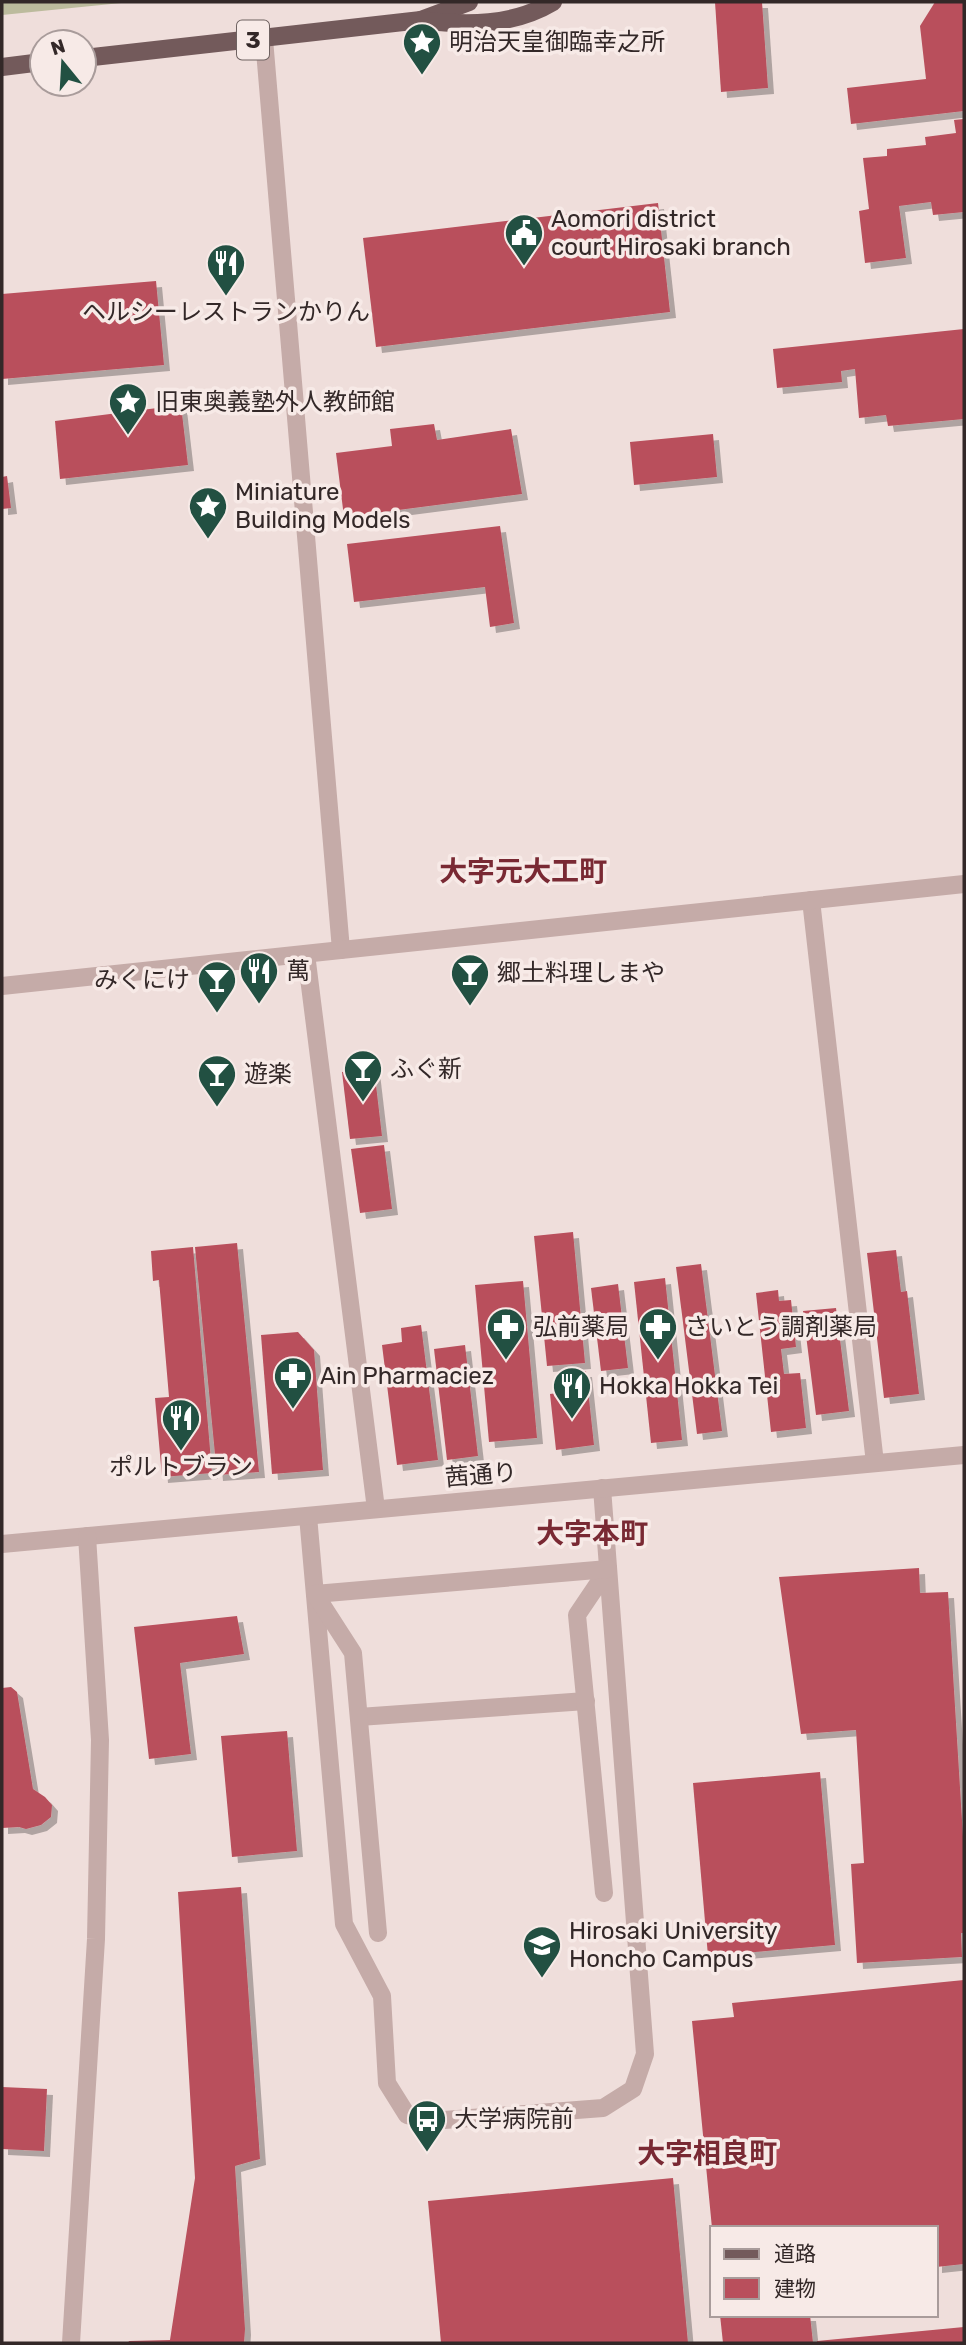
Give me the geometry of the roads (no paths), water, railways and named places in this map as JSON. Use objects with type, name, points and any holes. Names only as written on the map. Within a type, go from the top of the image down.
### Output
[{"type":"main road","name":"3","points":[[98,57],[421,20],[469,2]]},
{"type":"main road","name":"3","points":[[421,20],[456,25],[512,20],[553,2]]},
{"type":"main road","points":[[2,67],[28,64]]},
{"type":"street","points":[[264,39],[341,950]]},
{"type":"street","points":[[2,986],[964,884]]},
{"type":"street","points":[[811,900],[875,1463]]},
{"type":"street","points":[[306,954],[376,1509]]},
{"type":"street","name":"茜通り","points":[[2,1544],[964,1455]]},
{"type":"street","points":[[308,1516],[344,1924],[382,1996],[387,2082],[407,2115],[431,2122],[603,2108],[633,2089],[645,2054],[602,1489]]},
{"type":"street","points":[[71,2343],[96,1939],[100,1754],[87,1536]]},
{"type":"street","points":[[315,1594],[608,1569]]},
{"type":"street","points":[[604,1893],[577,1615],[608,1569]]},
{"type":"street","points":[[315,1594],[353,1653],[378,1933]]},
{"type":"street","points":[[359,1717],[586,1701]]},
{"type":"place","name":"明治天皇御臨幸之所","points":[[422,76]]},
{"type":"place","name":"Aomori district court Hirosaki branch","points":[[524,267]]},
{"type":"place","name":"ヘルシーレストランかりん","points":[[226,297]]},
{"type":"place","name":"旧東奥義塾外人教師館","points":[[128,436]]},
{"type":"place","name":"Miniature Building Models","points":[[208,540]]},
{"type":"place","name":"萬","points":[[259,1005]]},
{"type":"place","name":"郷土料理しまや","points":[[470,1007]]},
{"type":"place","name":"みくにけ","points":[[217,1014]]},
{"type":"place","name":"ふぐ新","points":[[363,1103]]},
{"type":"place","name":"遊楽","points":[[217,1108]]},
{"type":"place","name":"弘前薬局","points":[[506,1361]]},
{"type":"place","name":"さいとう調剤薬局","points":[[658,1361]]},
{"type":"place","name":"Ain Pharmaciez","points":[[293,1410]]},
{"type":"place","name":"Hokka Hokka Tei","points":[[572,1420]]},
{"type":"place","name":"ポルトブラン","points":[[181,1452]]},
{"type":"place","name":"Hirosaki University Honcho Campus","points":[[542,1979]]},
{"type":"place","name":"大学病院前","points":[[427,2153]]},
{"type":"district","name":"大字元大工町","points":[[523,871]]},
{"type":"district","name":"大字本町","points":[[592,1533]]},
{"type":"district","name":"大字相良町","points":[[707,2153]]}]
